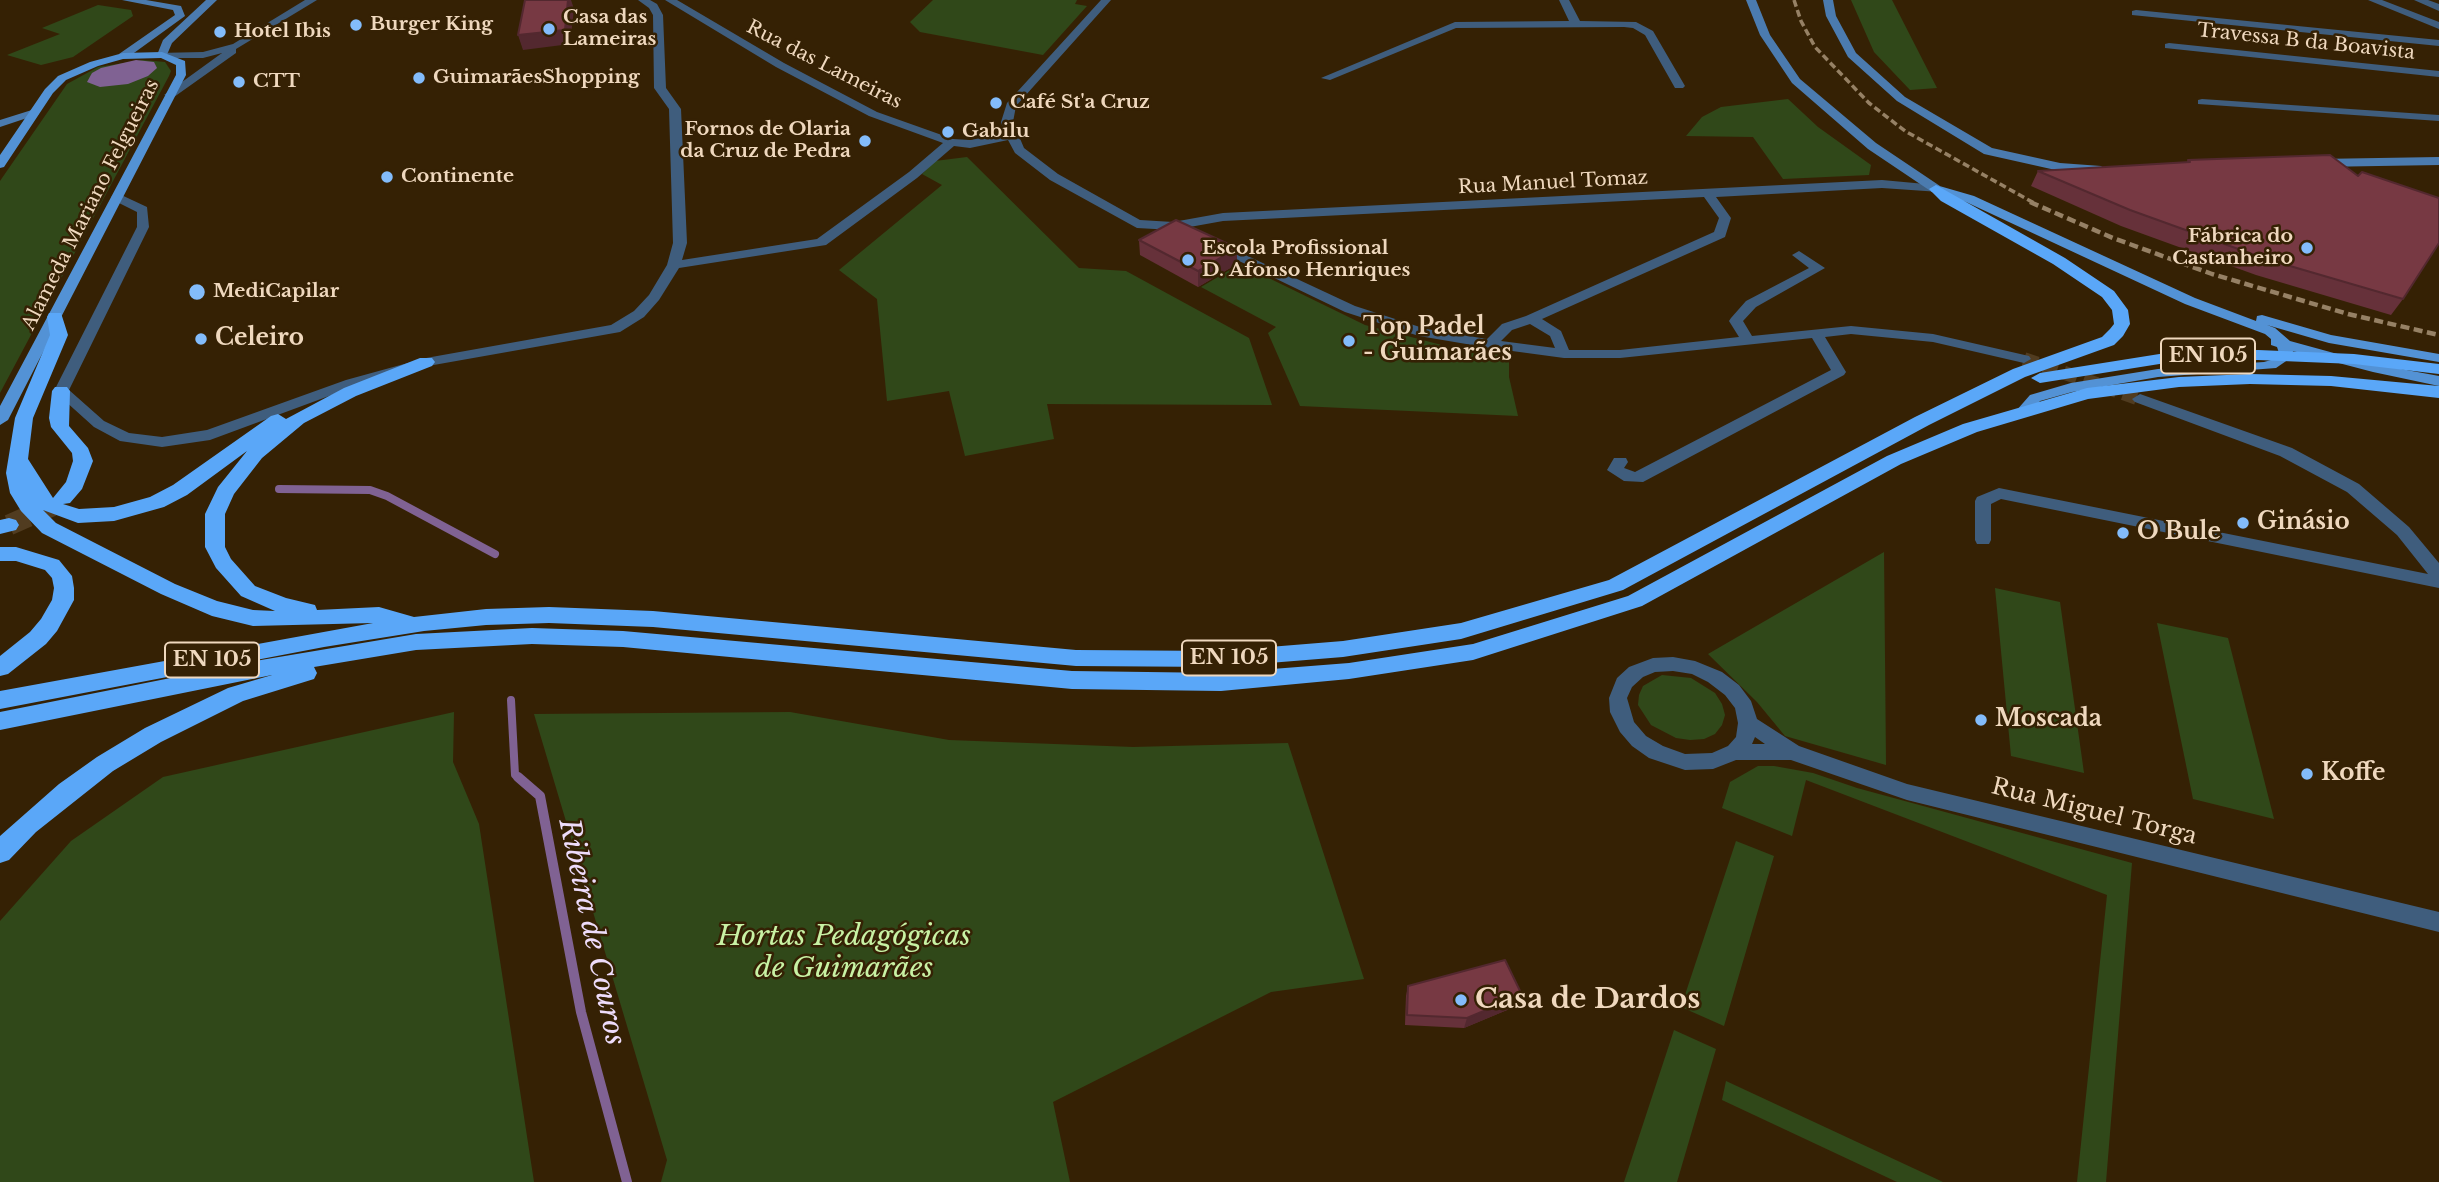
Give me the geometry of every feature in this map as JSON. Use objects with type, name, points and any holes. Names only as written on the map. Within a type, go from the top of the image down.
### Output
[{"type":"highway","points":[[1936,189],[1946,198],[2084,277],[2108,294],[2120,310],[2122,324],[2108,341],[2019,373],[1980,392]]},
{"type":"highway","points":[[55,317],[59,335],[24,418],[16,473],[20,493],[28,506],[50,527],[190,599],[253,618],[300,620],[379,615]]},
{"type":"highway","name":"EN 105","points":[[0,721],[261,668],[486,617],[589,616],[666,620],[1076,658],[1220,659],[1356,647],[1461,631],[1616,585],[1980,392],[2036,379],[2172,356],[2340,358],[2439,369]]},
{"type":"highway","points":[[420,632],[379,615],[302,609],[265,599],[248,591],[222,563],[215,547],[215,514],[225,492],[240,472],[265,445],[298,419],[350,392],[426,362]]},
{"type":"highway","name":"EN 105","points":[[0,700],[420,632],[623,639],[1072,680],[1221,681],[1349,671],[1473,652],[1635,601],[1895,460],[1970,428],[2087,394],[2179,382],[2250,379],[2331,381],[2439,392]]},
{"type":"highway","points":[[17,458],[47,503],[66,514],[95,516],[135,510],[180,490],[282,418],[351,383]]},
{"type":"highway","points":[[61,391],[58,418],[60,427],[80,452],[83,461],[75,484],[63,498]]},
{"type":"highway","points":[[0,554],[16,554],[52,565],[62,576],[64,588],[63,600],[49,625],[23,651],[0,668]]},
{"type":"highway","points":[[0,852],[27,825],[105,764],[192,714],[236,694],[420,632]]},
{"type":"main road","points":[[123,56],[180,16],[177,8],[127,0]]},
{"type":"main road","points":[[162,55],[167,42],[212,0]]},
{"type":"main road","points":[[1751,0],[1765,35],[1796,80],[1872,146],[1936,189],[2125,283],[2219,323],[2305,351],[2439,381]]},
{"type":"main road","points":[[1828,0],[1831,16],[1852,55],[1901,99],[1953,131],[1988,151],[2019,159],[2060,167],[2111,171]]},
{"type":"main road","name":"Alameda Mariano Felgueiras","points":[[0,164],[49,91],[62,78],[94,64],[123,56],[162,55],[181,63],[181,75],[0,420]]},
{"type":"main road","points":[[0,124],[35,112]]},
{"type":"main road","points":[[2303,163],[2439,161]]},
{"type":"main road","points":[[1936,189],[1970,199],[2190,301],[2270,331],[2283,342],[2287,354],[2276,364],[2264,366],[2120,378],[2035,398],[2024,411]]},
{"type":"main road","points":[[2153,284],[2329,339],[2439,358]]},
{"type":"street","points":[[170,95],[237,46],[312,0]]},
{"type":"street","points":[[117,197],[144,210],[143,227],[61,391],[113,433],[125,438],[162,442],[222,431],[351,383],[426,362],[615,329],[627,324],[639,314],[674,265],[680,243],[676,109],[660,88],[658,15],[653,6],[643,0]]},
{"type":"street","name":"Rua das Lameiras","points":[[670,0],[760,53],[873,114],[951,142],[970,144],[1010,136]]},
{"type":"street","points":[[1106,0],[1011,105],[1007,122],[1010,136],[1020,150],[1054,177],[1137,224],[1173,226],[1350,309],[1424,333],[1564,354],[1620,354],[1851,330],[1933,338],[2024,359]]},
{"type":"street","points":[[1564,0],[1576,24]]},
{"type":"street","points":[[2373,0],[2439,26]]},
{"type":"street","points":[[2420,0],[2439,8]]},
{"type":"street","points":[[2136,13],[2439,43]]},
{"type":"street","points":[[1326,78],[1447,26],[1624,23],[1644,29],[1679,86]]},
{"type":"street","points":[[162,55],[203,55],[237,46]]},
{"type":"street","name":"Travessa B da Boavista","points":[[2169,46],[2439,74]]},
{"type":"street","points":[[2202,102],[2439,118]]},
{"type":"street","points":[[674,265],[821,242],[913,175],[951,142]]},
{"type":"street","name":"Rua Manuel Tomaz","points":[[1173,226],[1223,217],[1882,184],[1936,189]]},
{"type":"street","points":[[1490,344],[1507,327],[1531,319],[1720,234],[1726,218],[1708,194]]},
{"type":"street","points":[[1749,342],[1736,321],[1751,304],[1818,268],[1799,255]]},
{"type":"street","points":[[1531,319],[1556,334],[1564,354]]},
{"type":"street","points":[[1620,462],[1615,470],[1624,476],[1637,478],[1839,372],[1817,335]]},
{"type":"street","points":[[2140,399],[2286,452],[2353,488],[2403,531],[2439,575]]},
{"type":"street","points":[[1983,540],[1983,501],[2000,493],[2439,582]]},
{"type":"street","points":[[1653,665],[1695,667],[1732,690],[1744,706],[1748,723],[1745,739],[1735,752],[1700,763],[1685,762],[1656,752],[1633,734],[1620,712],[1618,698],[1624,683],[1636,672],[1653,665]]},
{"type":"street","name":"Rua Miguel Torga","points":[[1748,723],[1792,752],[1907,792],[2439,922]]},
{"type":"street","points":[[1735,752],[1792,752]]},
{"type":"green space","points":[[933,0],[1077,0],[1075,4],[1087,6],[1043,55],[920,32],[910,22]]},
{"type":"green space","points":[[1851,0],[1892,0],[1937,88],[1910,90],[1874,52]]},
{"type":"green space","points":[[98,5],[131,10],[133,16],[73,57],[41,65],[7,55],[60,34],[42,28]]},
{"type":"green space","points":[[143,60],[165,62],[171,71],[169,76],[0,393],[0,181],[67,84],[98,67]]},
{"type":"green space","points":[[1788,99],[1818,127],[1871,165],[1869,175],[1783,179],[1753,137],[1686,136],[1702,117],[1721,107]]},
{"type":"green space","points":[[967,157],[1079,268],[1126,271],[1249,338],[1272,405],[1047,404],[1054,439],[965,456],[949,391],[887,401],[877,299],[839,270],[942,185],[922,174],[935,161]]},
{"type":"green space","name":"Top Padel - Guimarães","points":[[1240,264],[1365,325],[1480,355],[1484,348],[1509,351],[1509,377],[1518,416],[1300,406],[1268,333],[1276,327],[1201,287]]},
{"type":"green space","points":[[1884,552],[1886,765],[1785,736],[1757,702],[1708,654]]},
{"type":"green space","points":[[1995,588],[2060,602],[2084,773],[2011,756]]},
{"type":"green space","points":[[2157,623],[2228,638],[2274,819],[2193,799]]},
{"type":"green space","points":[[1662,675],[1691,678],[1715,693],[1725,715],[1715,734],[1704,739],[1690,740],[1676,738],[1651,725],[1638,705],[1639,695],[1643,686]]},
{"type":"green space","points":[[454,712],[453,762],[479,824],[534,1182],[0,1182],[0,921],[71,841],[163,777]]},
{"type":"green space","name":"Hortas Pedagógicas de Guimarães","points":[[790,712],[949,740],[1133,747],[1288,743],[1364,979],[1271,992],[1053,1102],[1070,1182],[661,1182],[667,1160],[534,714]]},
{"type":"green space","points":[[1758,766],[1813,773],[1857,788],[2132,863],[2106,1182],[2077,1182],[2107,895],[1806,780],[1792,836],[1722,808],[1730,782]]},
{"type":"green space","points":[[1736,841],[1774,856],[1724,1026],[1681,1007]]},
{"type":"green space","points":[[1674,1030],[1716,1049],[1677,1182],[1624,1182]]},
{"type":"green space","points":[[1726,1081],[1943,1182],[1897,1182],[1722,1100]]},
{"type":"shaded area","points":[[136,60],[154,62],[157,68],[148,76],[128,84],[100,87],[87,82],[92,73],[101,68]]},
{"type":"building","points":[[525,0],[568,0],[565,30],[518,35]]},
{"type":"building","name":"Fábrica do Castanheiro","points":[[2330,155],[2358,176],[2362,172],[2439,198],[2439,243],[2403,299],[2266,259],[2130,210],[2038,171],[2190,162],[2188,160]]},
{"type":"building","points":[[1176,220],[1237,248],[1198,271],[1139,240]]},
{"type":"building","name":"Casa de Dardos","points":[[1505,960],[1522,995],[1467,1018],[1407,1015],[1408,986]]},
{"type":"waterway","name":"Ribeira de Couros","points":[[279,489],[370,490],[387,496],[495,554]]},
{"type":"waterway","name":"Ribeira de Couros","points":[[511,700],[515,775],[520,779]]},
{"type":"waterway","name":"Ribeira de Couros","points":[[518,777],[540,796],[581,1012],[627,1182]]},
{"type":"tunnel","points":[[2024,359],[2140,399]]},
{"type":"tunnel","points":[[9,525],[52,506]]},
{"type":"railway","points":[[1794,0],[1801,21],[1815,47],[1869,103],[1905,131],[2034,203]]},
{"type":"railway","points":[[2030,202],[2113,238],[2212,274],[2348,314],[2439,335]]},
{"type":"place","name":"Burger King","points":[[356,25]]},
{"type":"place","name":"Casa das Lameiras","points":[[549,29]]},
{"type":"place","name":"Hotel Ibis","points":[[220,32]]},
{"type":"place","name":"GuimarãesShopping","points":[[419,78]]},
{"type":"place","name":"CTT","points":[[239,82]]},
{"type":"place","name":"Café St'a Cruz","points":[[996,103]]},
{"type":"place","name":"Gabilu","points":[[948,132]]},
{"type":"place","name":"Fornos de Olaria da Cruz de Pedra","points":[[865,141]]},
{"type":"place","name":"Continente","points":[[387,177]]},
{"type":"place","name":"Fábrica do Castanheiro","points":[[2307,248]]},
{"type":"place","name":"Escola Profissional D. Afonso Henriques","points":[[1188,260]]},
{"type":"place","name":"MediCapilar","points":[[197,292]]},
{"type":"place","name":"Celeiro","points":[[201,339]]},
{"type":"place","name":"Top Padel - Guimarães","points":[[1349,341]]},
{"type":"place","name":"Ginásio","points":[[2243,523]]},
{"type":"place","name":"O Bule","points":[[2123,533]]},
{"type":"place","name":"Moscada","points":[[1981,720]]},
{"type":"place","name":"Koffe","points":[[2307,774]]},
{"type":"place","name":"Casa de Dardos","points":[[1461,1000]]}]
